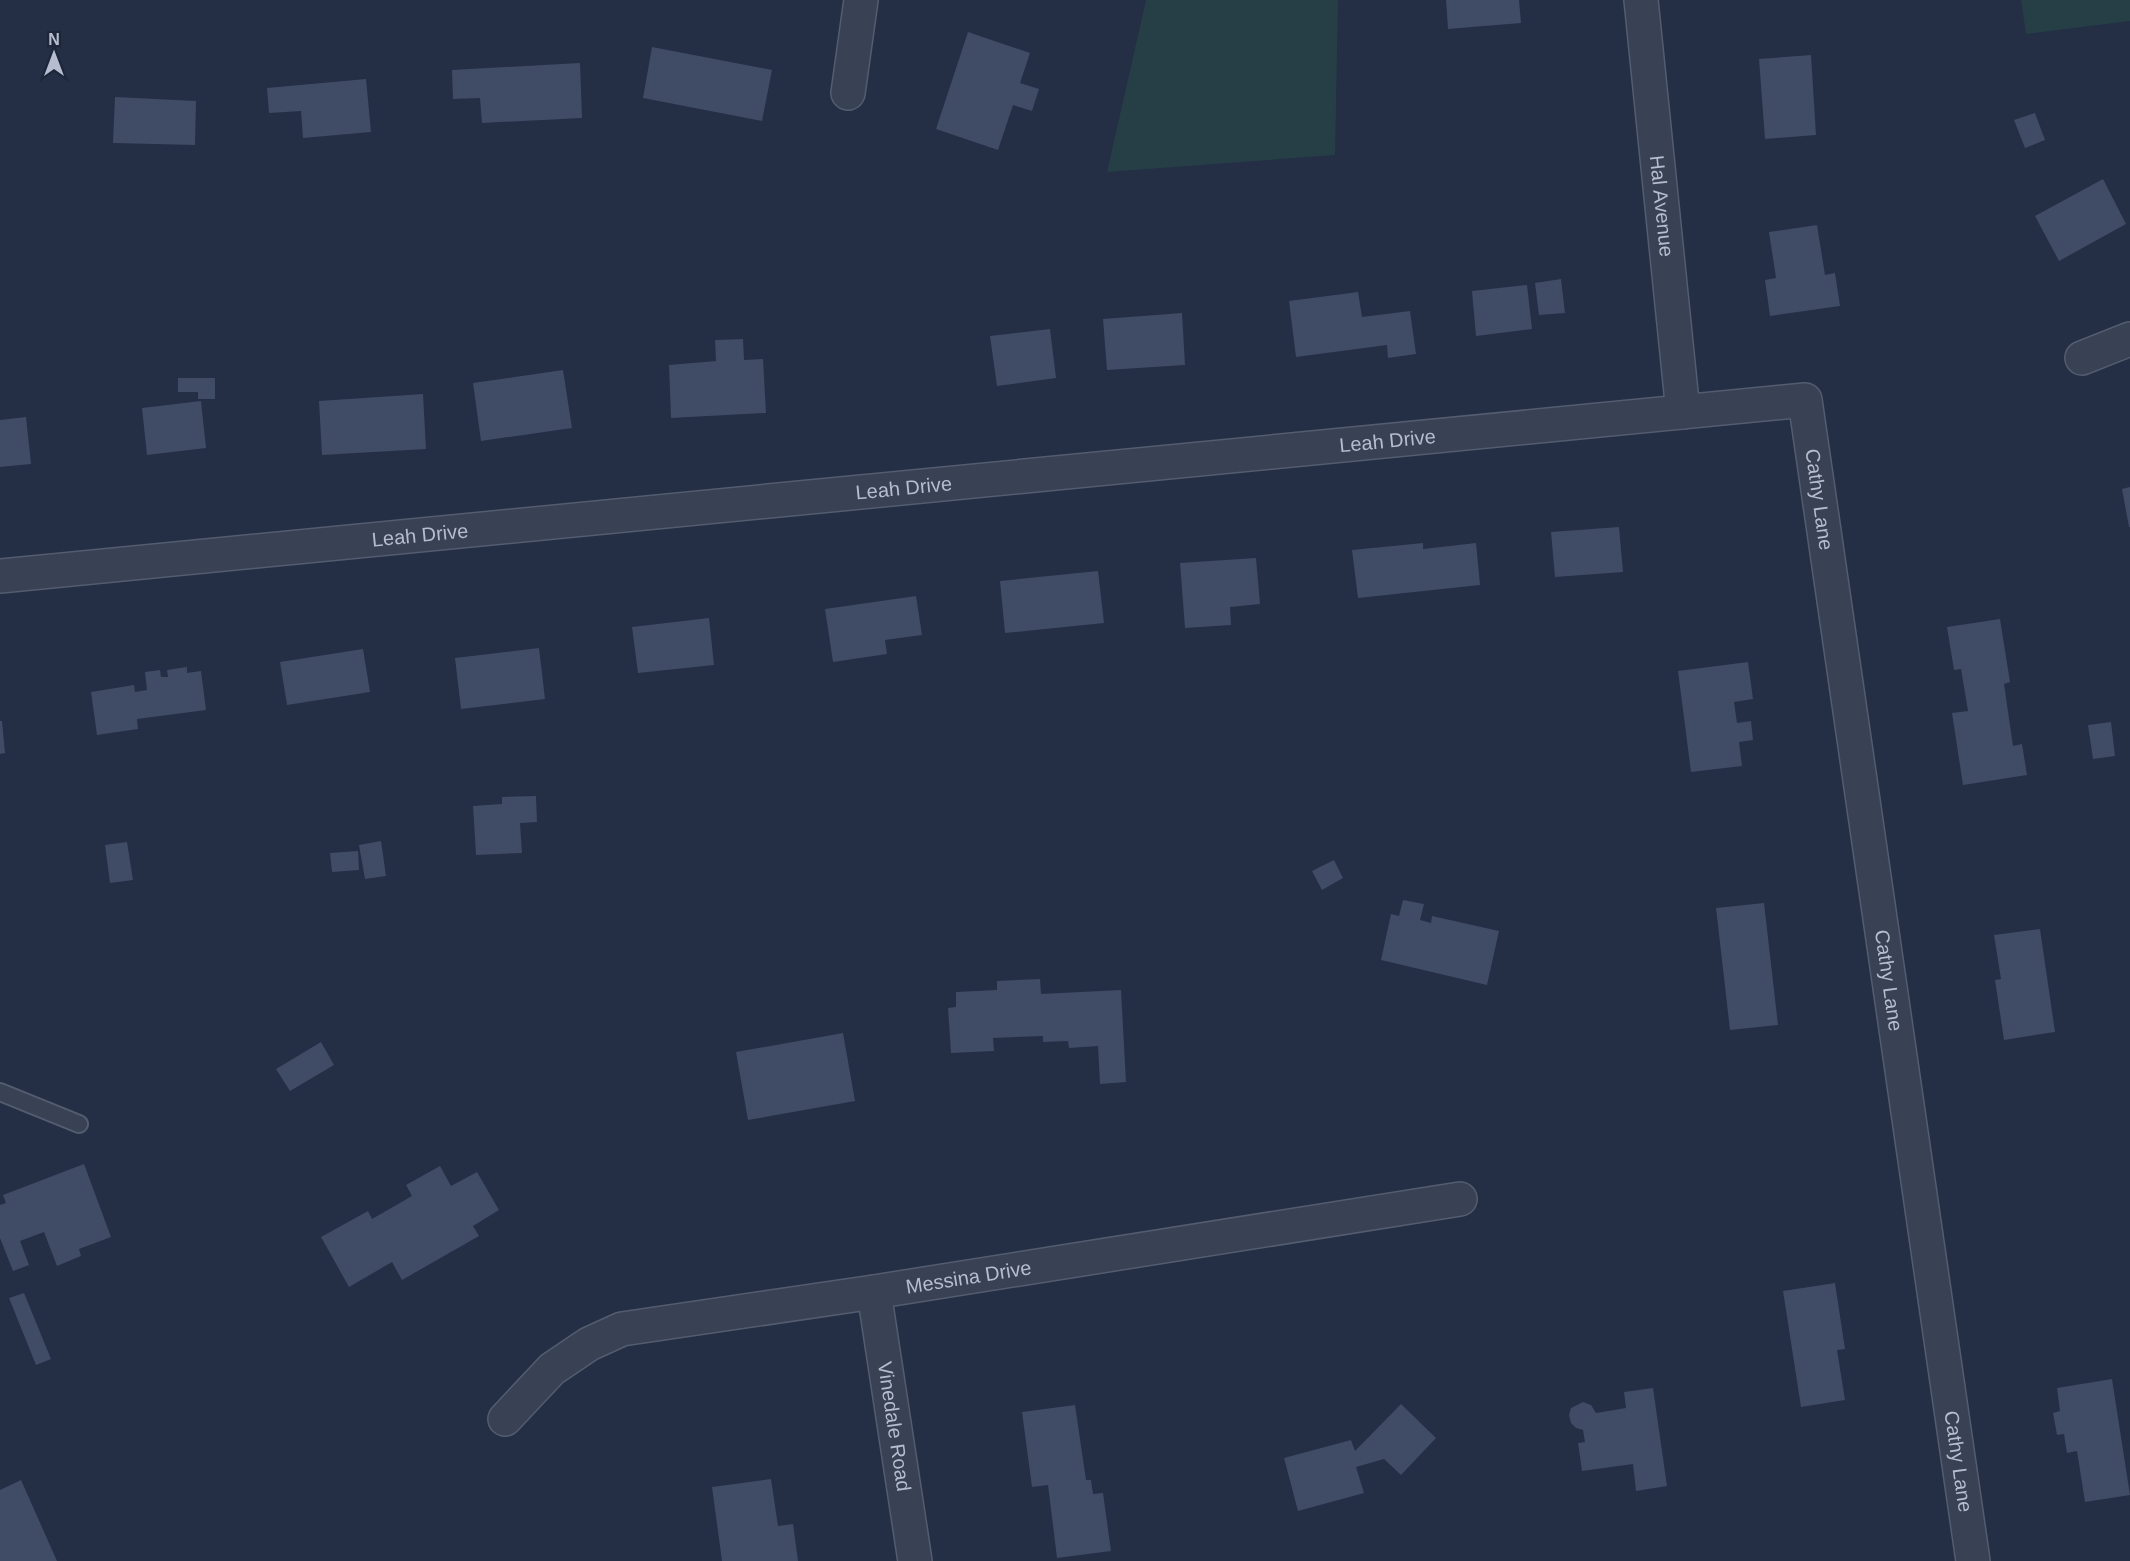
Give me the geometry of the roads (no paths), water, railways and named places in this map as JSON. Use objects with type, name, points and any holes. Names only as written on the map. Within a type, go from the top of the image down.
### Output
[{"type":"street","points":[[848,93],[861,0]]},
{"type":"street","name":"Hal Avenue","points":[[1641,0],[1683,412]]},
{"type":"street","points":[[2082,358],[2130,339]]},
{"type":"street","name":"Leah Drive","points":[[0,576],[1805,400]]},
{"type":"street","name":"Cathy Lane","points":[[1805,400],[1973,1561]]},
{"type":"street","name":"Messina Drive","points":[[505,1419],[552,1369],[589,1344],[622,1329],[874,1292],[1460,1199]]},
{"type":"street","name":"Vinedale Road","points":[[874,1292],[915,1561]]},
{"type":"lane","points":[[0,1092],[79,1124]]}]
